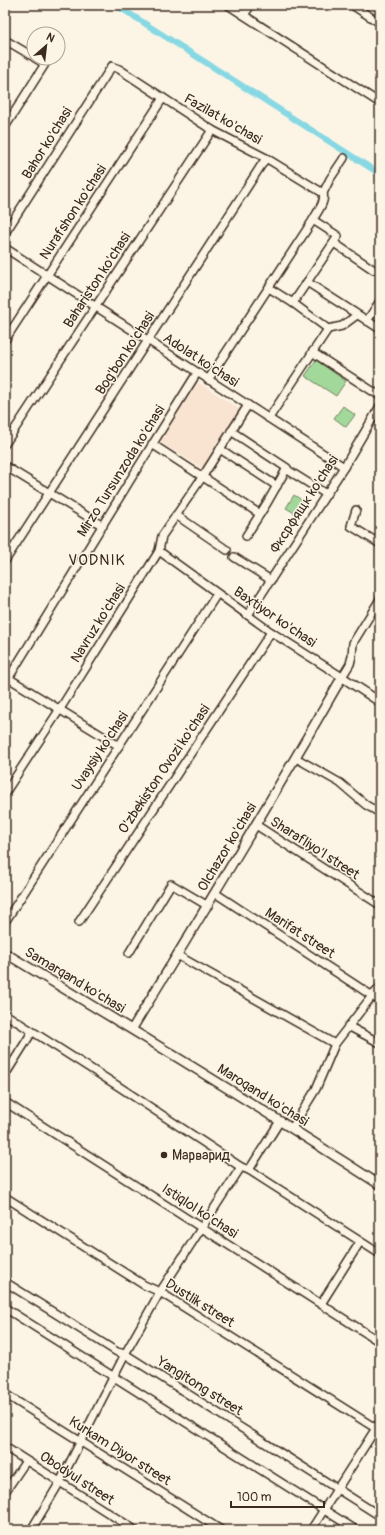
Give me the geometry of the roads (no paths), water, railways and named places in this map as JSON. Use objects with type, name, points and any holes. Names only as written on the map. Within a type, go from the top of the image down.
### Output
[{"type":"street","points":[[228,5],[379,101]]},
{"type":"street","points":[[244,15],[250,5]]},
{"type":"street","points":[[352,5],[380,23]]},
{"type":"street","points":[[5,40],[26,53]]},
{"type":"street","points":[[5,127],[44,66]]},
{"type":"street","name":"Fazilat ko'chasi","points":[[112,66],[119,69],[212,130],[266,158],[323,193]]},
{"type":"street","name":"Bahor ko'chasi","points":[[5,234],[112,66]]},
{"type":"street","name":"Nurafshon ko'chasi","points":[[5,340],[163,98]]},
{"type":"street","name":"Bahariston ko'chasi","points":[[5,444],[212,130]]},
{"type":"street","name":"Bog'bon ko'chasi","points":[[5,561],[266,158]]},
{"type":"street","points":[[208,380],[322,204],[325,197],[323,193],[330,179],[344,158]]},
{"type":"street","points":[[293,303],[338,236],[312,220]]},
{"type":"street","points":[[334,243],[374,270]]},
{"type":"street","name":"Adolat ko'chasi","points":[[5,248],[344,467]]},
{"type":"street","points":[[307,282],[380,329]]},
{"type":"street","points":[[269,288],[293,303],[328,329]]},
{"type":"street","points":[[367,322],[380,301]]},
{"type":"street","points":[[269,418],[328,329],[342,326],[358,315]]},
{"type":"street","points":[[312,352],[380,396]]},
{"type":"street","name":"Mirzo Tursunzoda ko'chasi","points":[[6,680],[197,373]]},
{"type":"street","name":"Navruz ko'chasi","points":[[5,793],[60,710],[159,552],[162,536],[203,476],[248,405]]},
{"type":"street","name":"Фксрфящк ko'chasi","points":[[248,615],[344,467],[380,406]]},
{"type":"street","points":[[231,431],[326,494]]},
{"type":"street","points":[[152,444],[260,514]]},
{"type":"street","points":[[220,449],[277,486]]},
{"type":"street","points":[[5,466],[103,526]]},
{"type":"street","points":[[246,536],[277,486],[286,468]]},
{"type":"street","points":[[356,510],[351,526],[380,544]]},
{"type":"street","points":[[176,515],[227,550]]},
{"type":"street","name":"Baxtiyor ko'chasi","points":[[159,552],[271,632],[380,702]]},
{"type":"street","points":[[234,557],[271,580]]},
{"type":"street","name":"Uvaysiy ko'chasi","points":[[5,922],[217,594]]},
{"type":"street","points":[[342,677],[350,664],[353,643],[380,599]]},
{"type":"street","name":"O'zbekiston Ovozi ko'chasi","points":[[78,922],[271,632]]},
{"type":"street","name":"Olchazor ko'chasi","points":[[132,1029],[208,906],[296,758],[342,677]]},
{"type":"street","points":[[6,680],[60,710],[119,746]]},
{"type":"street","points":[[296,758],[340,783],[366,805],[380,813]]},
{"type":"street","name":"Sharafliyo'l street","points":[[256,825],[380,905]]},
{"type":"street","points":[[129,953],[171,884],[208,906]]},
{"type":"street","name":"Marifat street","points":[[215,893],[380,1001]]},
{"type":"street","name":"Samarqand ko'chasi","points":[[5,953],[132,1029]]},
{"type":"street","points":[[177,955],[335,1044]]},
{"type":"street","points":[[292,1128],[316,1089],[335,1044],[380,987]]},
{"type":"street","points":[[5,1014],[241,1167],[250,1170],[380,1254]]},
{"type":"street","points":[[348,1026],[380,1043]]},
{"type":"street","name":"Maroqand ko'chasi","points":[[132,1029],[292,1128],[380,1185]]},
{"type":"street","points":[[5,1075],[32,1032]]},
{"type":"street","name":"Istiqlol ko'chasi","points":[[5,1102],[380,1342]]},
{"type":"street","points":[[250,1170],[280,1121]]},
{"type":"street","points":[[31,1530],[60,1482],[125,1354],[160,1292],[241,1167]]},
{"type":"street","name":"Dustlik street","points":[[5,1197],[144,1285],[160,1292],[379,1427]]},
{"type":"street","points":[[321,1304],[360,1242]]},
{"type":"street","name":"Yangitong street","points":[[5,1282],[117,1352],[125,1354],[380,1516]]},
{"type":"street","points":[[5,1308],[356,1530]]},
{"type":"street","name":"Kurkam Diyor street","points":[[5,1394],[221,1530]]},
{"type":"street","points":[[311,1530],[379,1427]]},
{"type":"street","name":"Obodyul street","points":[[5,1447],[135,1530]]},
{"type":"street","points":[[5,1492],[26,1461]]},
{"type":"waterway","points":[[116,5],[380,174]]},
{"type":"place","name":"Марварид","points":[[164,1155]]},
{"type":"district","name":"VODNIK","points":[[97,560]]}]
